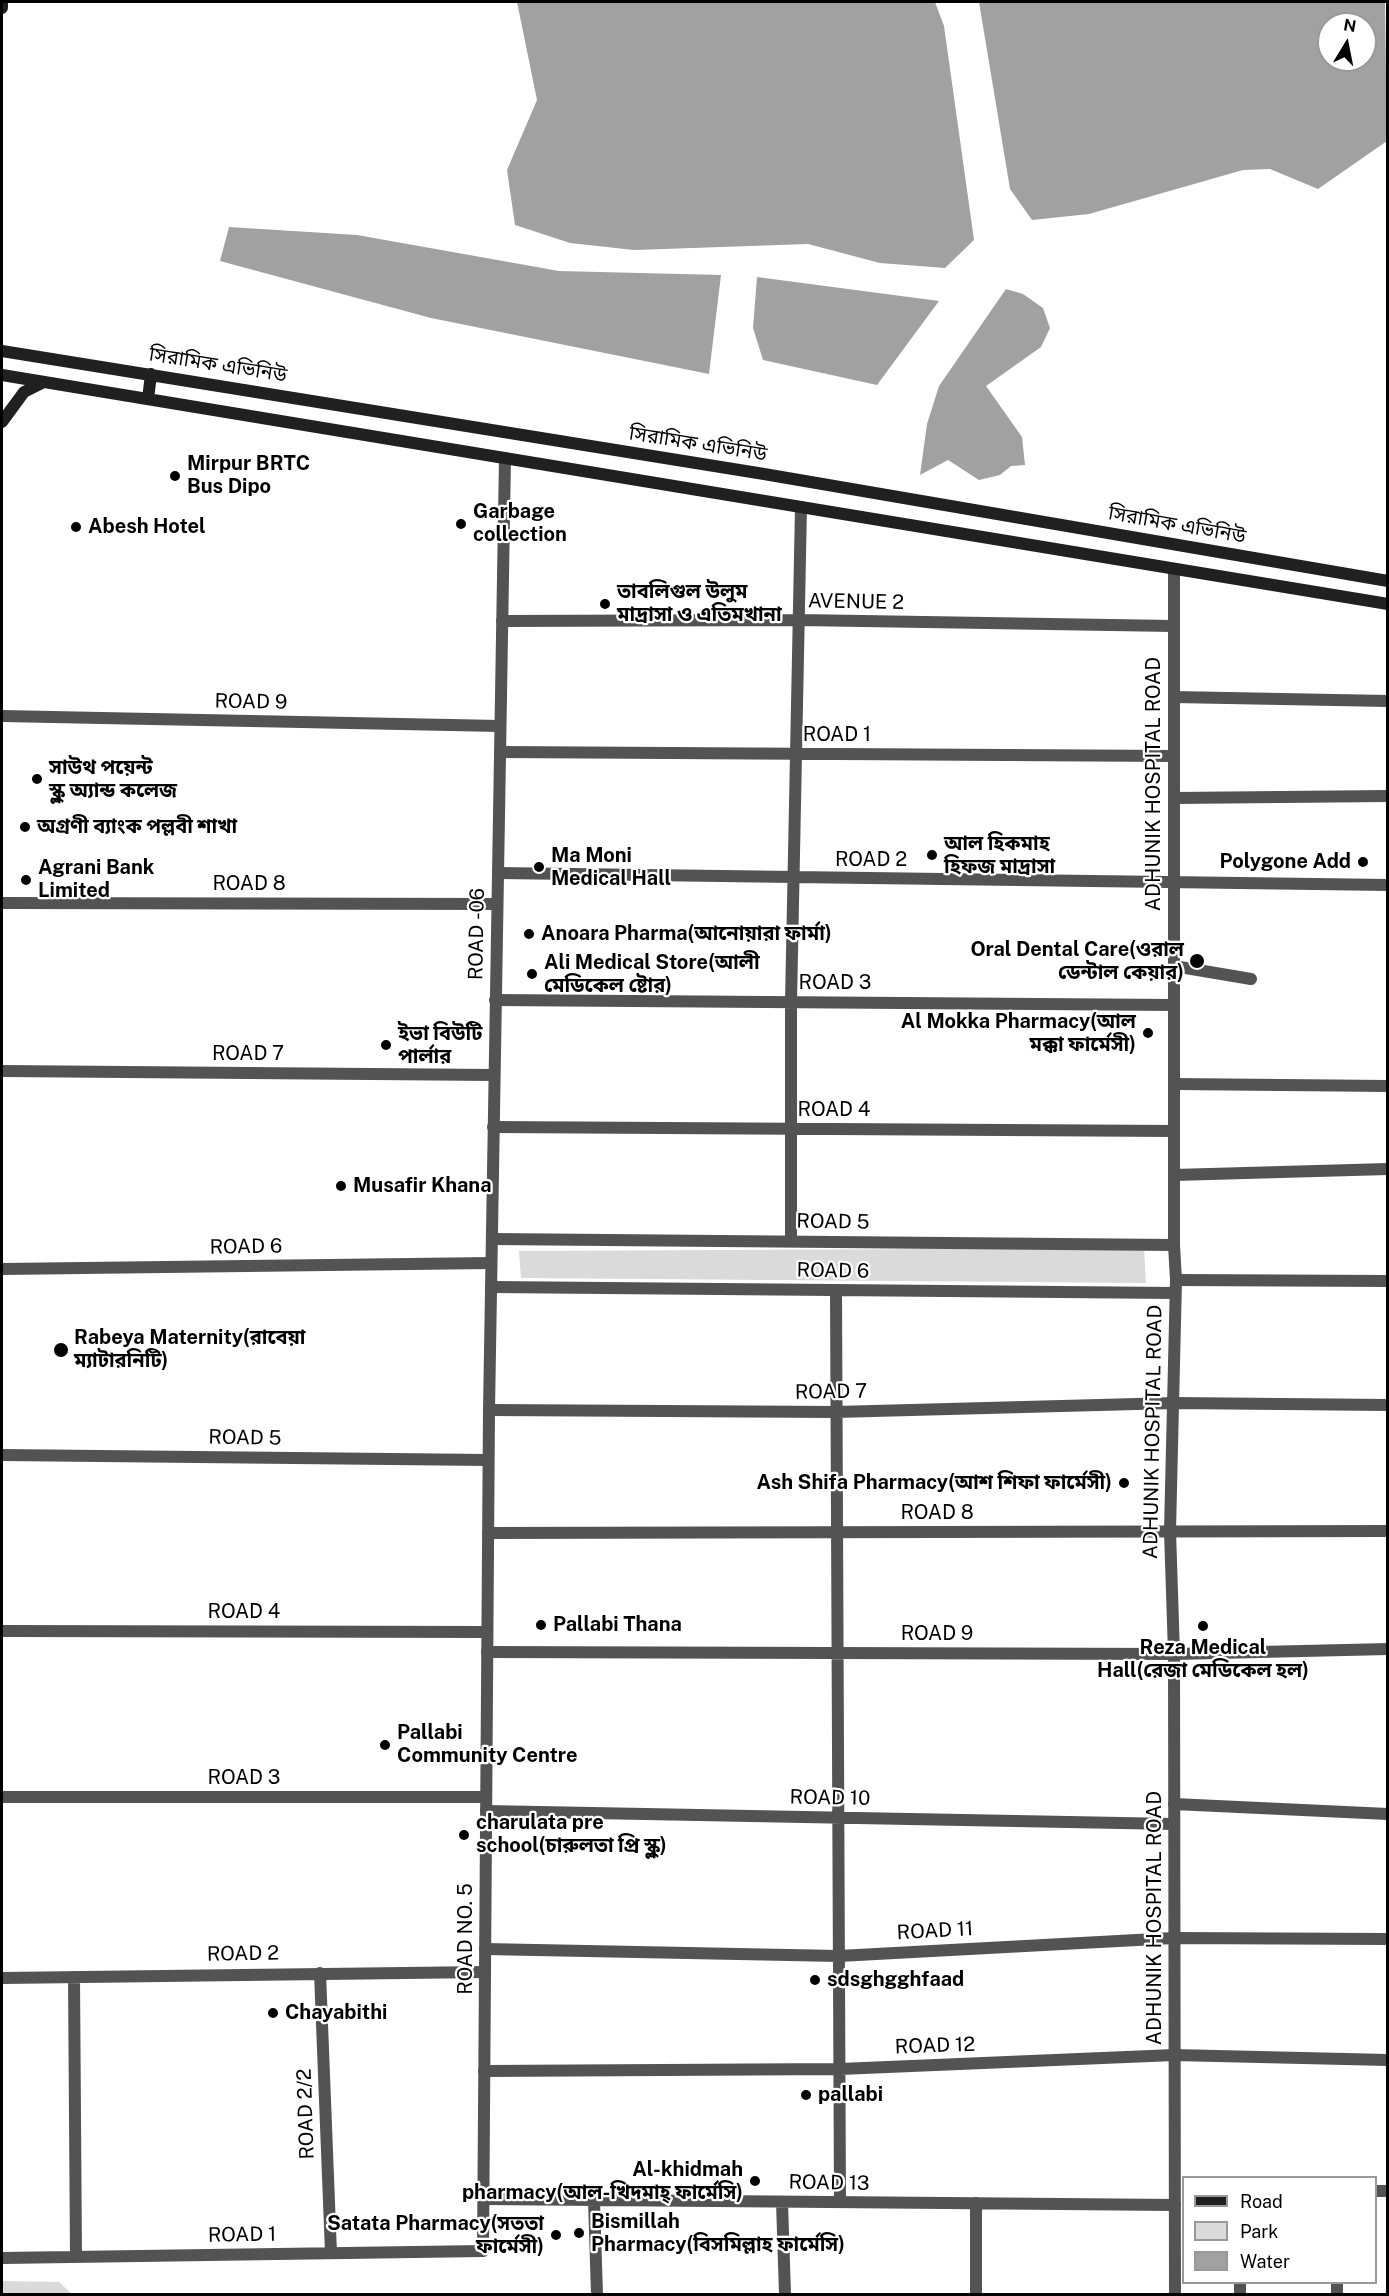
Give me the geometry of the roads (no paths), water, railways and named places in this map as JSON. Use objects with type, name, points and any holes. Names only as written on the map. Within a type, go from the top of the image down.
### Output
[{"type":"main road","points":[[2,2],[2,8]]},
{"type":"main road","name":"সিরামিক এভিনিউ","points":[[2,351],[776,476],[1388,580]]},
{"type":"main road","points":[[148,399],[151,374]]},
{"type":"main road","points":[[2,375],[1388,604]]},
{"type":"main road","points":[[2,422],[24,392],[44,382]]},
{"type":"street","name":"ROAD -06","points":[[489,1410],[505,458]]},
{"type":"street","points":[[791,1241],[790,1002],[801,507]]},
{"type":"street","name":"ADHUNIK HOSPITAL ROAD","points":[[1174,569],[1174,1245],[1176,1280],[1170,1531],[1174,1654],[1174,2055],[1179,2191],[1174,2205],[1174,2295]]},
{"type":"street","name":"AVENUE 2","points":[[502,621],[800,620],[1173,626]]},
{"type":"street","points":[[1174,697],[1388,701]]},
{"type":"street","name":"ROAD 9","points":[[2,716],[500,726]]},
{"type":"street","name":"ROAD 1","points":[[500,752],[1174,756]]},
{"type":"street","points":[[1174,798],[1388,796]]},
{"type":"street","name":"ROAD 2","points":[[498,873],[793,879],[1174,881],[1388,885]]},
{"type":"street","name":"ROAD 8","points":[[2,903],[497,904]]},
{"type":"street","points":[[1174,966],[1251,979]]},
{"type":"street","name":"ROAD 3","points":[[495,1000],[1174,1005]]},
{"type":"street","name":"ROAD 7","points":[[2,1071],[494,1075]]},
{"type":"street","points":[[1174,1084],[1388,1086]]},
{"type":"street","name":"ROAD 4","points":[[493,1127],[1174,1131]]},
{"type":"street","points":[[1174,1175],[1388,1169]]},
{"type":"street","name":"ROAD 5","points":[[492,1239],[1174,1245]]},
{"type":"street","name":"ROAD 6","points":[[2,1269],[491,1263]]},
{"type":"street","points":[[1176,1280],[1388,1281]]},
{"type":"street","name":"ROAD 6","points":[[490,1287],[1174,1293]]},
{"type":"street","points":[[836,1291],[840,2202]]},
{"type":"street","name":"ROAD 7","points":[[489,1410],[836,1412],[1174,1403],[1388,1405]]},
{"type":"street","name":"ROAD NO. 5","points":[[483,2251],[489,1410]]},
{"type":"street","name":"ROAD 5","points":[[2,1455],[488,1460]]},
{"type":"street","name":"ROAD 8","points":[[488,1533],[1388,1531]]},
{"type":"street","name":"ROAD 4","points":[[2,1631],[487,1632]]},
{"type":"street","name":"ROAD 9","points":[[487,1652],[1174,1654],[1388,1649]]},
{"type":"street","name":"ROAD 3","points":[[2,1797],[486,1797]]},
{"type":"street","points":[[1174,1804],[1388,1814]]},
{"type":"street","name":"ROAD 10","points":[[486,1811],[1174,1824]]},
{"type":"street","name":"ROAD 11","points":[[485,1949],[839,1956],[1174,1938],[1388,1939]]},
{"type":"street","name":"ROAD 2","points":[[2,1978],[320,1972],[485,1972]]},
{"type":"street","name":"ROAD 2/2","points":[[320,1972],[331,2253]]},
{"type":"street","points":[[74,1977],[76,2257]]},
{"type":"street","name":"ROAD 12","points":[[484,2071],[840,2069],[1174,2055],[1388,2060]]},
{"type":"street","name":"ROAD 13","points":[[484,2199],[1174,2205]]},
{"type":"street","points":[[594,2200],[597,2295]]},
{"type":"street","points":[[782,2202],[785,2295]]},
{"type":"street","points":[[976,2203],[976,2295]]},
{"type":"street","name":"ROAD 1","points":[[2,2258],[483,2251]]},
{"type":"water","points":[[517,2],[935,2],[944,26],[974,240],[945,268],[880,263],[808,244],[634,250],[570,243],[515,225],[507,170],[537,100]]},
{"type":"water","points":[[979,2],[1385,2],[1387,141],[1318,189],[1270,169],[1243,170],[1089,214],[1032,220],[1010,189]]},
{"type":"water","points":[[229,227],[357,235],[559,271],[721,275],[709,374],[431,318],[220,261]]},
{"type":"water","points":[[757,277],[939,301],[877,385],[763,360],[753,328]]},
{"type":"water","points":[[1006,289],[1023,294],[1043,308],[1050,328],[1041,347],[986,386],[1022,437],[1025,465],[1011,466],[1000,475],[979,480],[948,460],[920,475],[927,424],[939,386]]},
{"type":"place","name":"Mirpur BRTC Bus Dipo","points":[[175,476]]},
{"type":"place","name":"Garbage collection","points":[[461,524]]},
{"type":"place","name":"Abesh Hotel","points":[[76,527]]},
{"type":"place","name":"তাবলিগুল উলুম মাদ্রাসা ও এতিমখানা","points":[[605,604]]},
{"type":"place","name":"সাউথ পয়েন্ট স্কুল অ্যান্ড কলেজ","points":[[37,779]]},
{"type":"place","name":"অগ্রণী ব্যাংক পল্লবী শাখা","points":[[25,827]]},
{"type":"place","name":"আল হিকমাহ হিফজ মাদ্রাসা","points":[[932,855]]},
{"type":"place","name":"Polygone Add","points":[[1363,862]]},
{"type":"place","name":"Ma Moni Medical Hall","points":[[539,867]]},
{"type":"place","name":"Agrani Bank Limited","points":[[26,880]]},
{"type":"place","name":"Anoara Pharma(আনোয়ারা ফার্মা)","points":[[529,934]]},
{"type":"place","name":"Oral Dental Care(ওরাল ডেন্টাল কেয়ার)","points":[[1197,961]]},
{"type":"place","name":"Ali Medical Store(আলী মেডিকেল ষ্টোর)","points":[[532,974]]},
{"type":"place","name":"Al Mokka Pharmacy(আল মক্কা ফার্মেসী)","points":[[1148,1033]]},
{"type":"place","name":"ইভা বিউটি পার্লার","points":[[386,1045]]},
{"type":"place","name":"Musafir Khana","points":[[341,1186]]},
{"type":"place","name":"Rabeya Maternity(রাবেয়া ম্যাটারনিটি)","points":[[61,1350]]},
{"type":"place","name":"Ash Shifa Pharmacy(আশ শিফা ফার্মেসী)","points":[[1124,1483]]},
{"type":"place","name":"Pallabi Thana","points":[[541,1625]]},
{"type":"place","name":"Reza Medical Hall(রেজা মেডিকেল হল)","points":[[1203,1626]]},
{"type":"place","name":"Pallabi Community Centre","points":[[385,1745]]},
{"type":"place","name":"charulata pre school(চারুলতা প্রি স্কুল)","points":[[464,1835]]},
{"type":"place","name":"sdsghgghfaad","points":[[815,1980]]},
{"type":"place","name":"Chayabithi","points":[[273,2013]]},
{"type":"place","name":"pallabi","points":[[806,2095]]},
{"type":"place","name":"Al-khidmah pharmacy(আল-খিদমাহ্ ফার্মেসি)","points":[[755,2181]]},
{"type":"place","name":"Bismillah Pharmacy(বিসমিল্লাহ ফার্মেসি)","points":[[579,2233]]},
{"type":"place","name":"Satata Pharmacy(সততা ফার্মেসী)","points":[[556,2235]]}]
